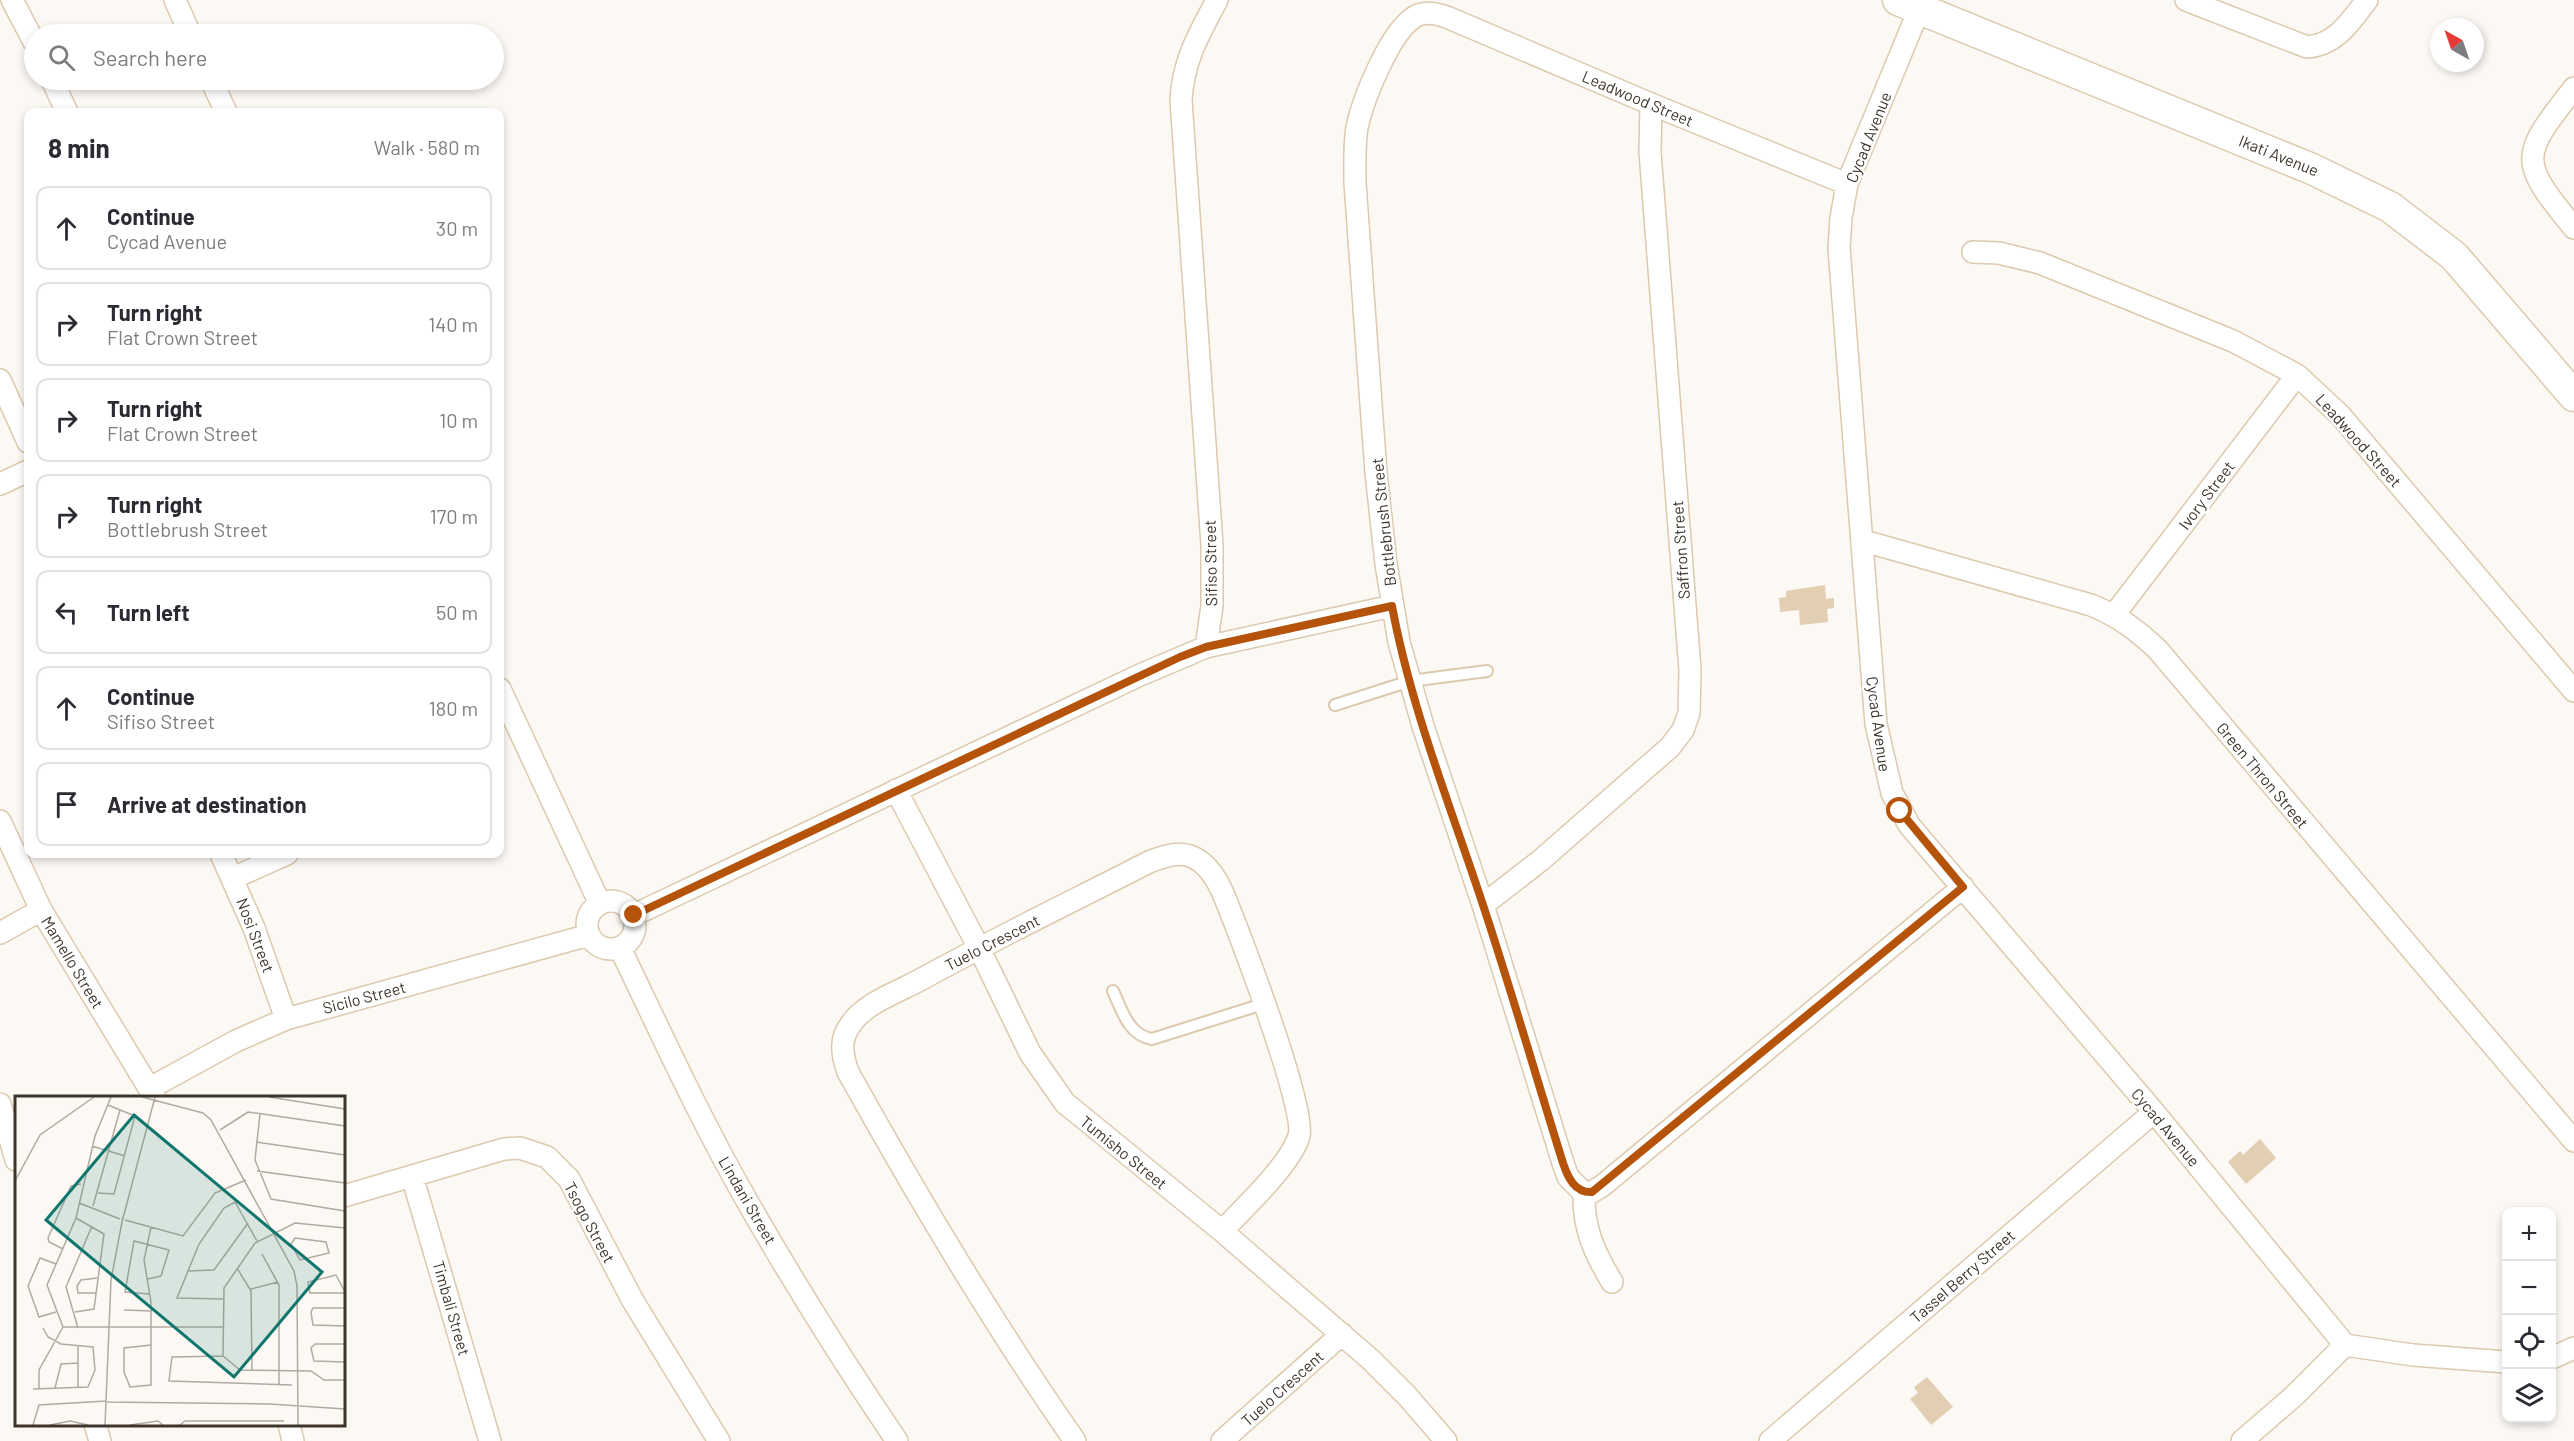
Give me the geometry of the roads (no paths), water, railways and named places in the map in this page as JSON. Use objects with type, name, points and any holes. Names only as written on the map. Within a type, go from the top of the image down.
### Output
[{"type":"street","points":[[12,0],[25,24]]},
{"type":"street","points":[[175,0],[186,24]]},
{"type":"street","name":"Sifiso Street","points":[[1206,647],[1212,606],[1212,545],[1181,100],[1182,82],[1190,49],[1217,0]]},
{"type":"street","points":[[2186,0],[2307,48],[2322,46],[2333,39],[2367,0]]},
{"type":"street","name":"Cycad Avenue","points":[[1914,3],[1847,184],[1841,218],[1839,275],[1864,542],[1876,724],[1885,773],[1892,793],[1910,825],[2154,1112],[2345,1344]]},
{"type":"street","name":"Ikati Avenue","points":[[1914,3],[2312,169],[2390,207],[2454,256],[2574,396]]},
{"type":"street","name":"Leadwood Street","points":[[1430,13],[1449,18],[1847,184]]},
{"type":"street","name":"Bottlebrush Street","points":[[1430,13],[1418,15],[1408,22],[1392,42],[1364,105],[1355,149],[1376,473],[1392,606],[1410,681],[1568,1177],[1584,1193]]},
{"type":"street","points":[[2574,88],[2542,131],[2534,148],[2532,160],[2535,175],[2543,189],[2574,228]]},
{"type":"street","points":[[57,90],[66,108]]},
{"type":"street","points":[[216,90],[224,108]]},
{"type":"street","name":"Saffron Street","points":[[1483,905],[1541,860],[1654,763],[1683,730],[1689,713],[1690,670],[1650,152],[1651,104]]},
{"type":"street","name":"Leadwood Street","points":[[1972,252],[2018,257],[2062,271],[2244,345],[2297,375],[2340,415],[2574,691]]},
{"type":"street","name":"Ivory Street","points":[[2114,615],[2297,375]]},
{"type":"street","points":[[0,380],[24,433]]},
{"type":"street","points":[[0,484],[24,473]]},
{"type":"street","name":"Green Thron Street","points":[[1864,542],[2063,597],[2114,615],[2136,630],[2158,650],[2574,1141]]},
{"type":"street","points":[[634,915],[896,790],[1206,647],[1392,606]]},
{"type":"street","points":[[504,698],[600,904]]},
{"type":"street","name":"Tumisho Street","points":[[896,790],[979,948],[1030,1053],[1065,1103],[1342,1334],[1408,1397],[1446,1441]]},
{"type":"street","name":"Mamello Street","points":[[0,821],[42,910],[153,1093]]},
{"type":"street","name":"Tuelo Crescent","points":[[1075,1441],[1025,1370],[917,1196],[848,1072],[842,1055],[843,1038],[851,1023],[863,1012],[979,948],[1149,862],[1168,855],[1190,855],[1201,862],[1221,889],[1263,1004],[1300,1118],[1299,1136],[1291,1153],[1222,1232]]},
{"type":"street","name":"Nosi Street","points":[[223,858],[233,878],[286,1019]]},
{"type":"street","points":[[233,878],[278,858]]},
{"type":"street","points":[[1612,1282],[1586,1230],[1584,1193],[1592,1192],[1602,1186],[1963,887]]},
{"type":"street","points":[[619,902],[634,915],[636,926],[633,937],[620,948],[602,948],[589,935],[587,921],[594,908],[600,904],[619,902]]},
{"type":"street","points":[[0,933],[42,910]]},
{"type":"street","name":"Sicilo Street","points":[[153,1093],[236,1041],[286,1019],[589,935]]},
{"type":"street","name":"Lindani Street","points":[[620,948],[670,1053],[747,1200],[823,1327],[897,1441]]},
{"type":"street","points":[[0,1104],[15,1156]]},
{"type":"street","name":"Tassel Berry Street","points":[[1770,1441],[2154,1112]]},
{"type":"street","name":"Tsogo Street","points":[[345,1196],[504,1149],[533,1151],[558,1166],[569,1179],[656,1340],[719,1441]]},
{"type":"street","name":"Timbali Street","points":[[412,1176],[490,1441]]},
{"type":"street","name":"Tuelo Crescent","points":[[1222,1441],[1342,1334]]},
{"type":"street","points":[[2242,1441],[2295,1395],[2345,1344],[2413,1355],[2502,1362]]},
{"type":"street","points":[[2556,1356],[2574,1348]]},
{"type":"street","points":[[95,1426],[100,1441]]},
{"type":"street","points":[[289,1426],[293,1441]]},
{"type":"lane","points":[[1335,705],[1410,681],[1487,671]]},
{"type":"lane","points":[[1113,991],[1130,1026],[1140,1036],[1152,1039],[1263,1004]]}]
